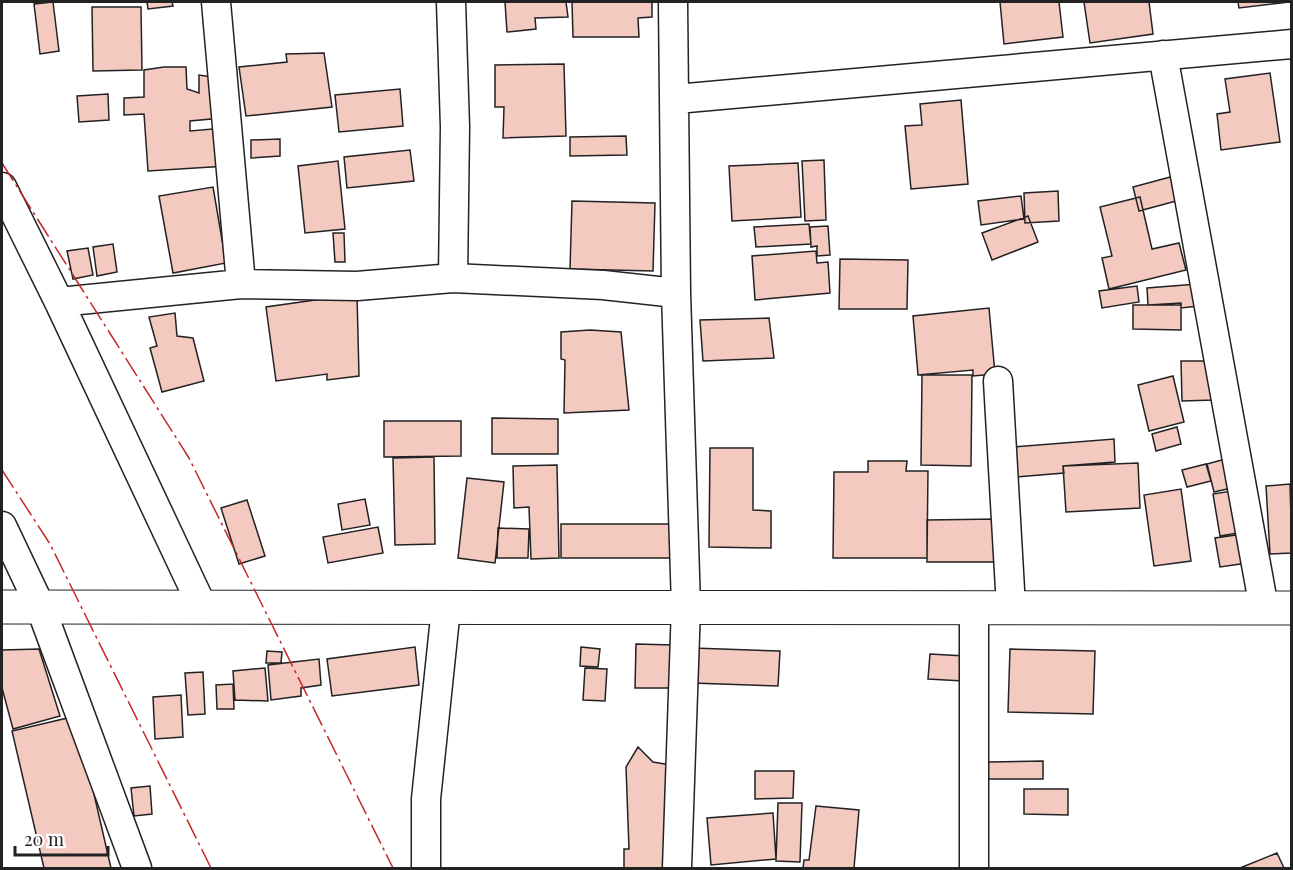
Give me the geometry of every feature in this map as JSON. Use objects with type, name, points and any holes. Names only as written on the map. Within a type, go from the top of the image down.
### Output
[{"type":"highway","points":[[2,607],[1278,608]]},
{"type":"street","points":[[216,2],[241,284]]},
{"type":"street","points":[[451,2],[455,127],[453,279]]},
{"type":"street","points":[[673,2],[676,99],[676,293],[686,606],[677,868]]},
{"type":"street","points":[[676,99],[1292,44]]},
{"type":"street","points":[[1163,55],[1278,608]]},
{"type":"street","points":[[2,187],[59,302],[203,608]]},
{"type":"street","points":[[59,302],[241,284],[357,286],[453,279],[603,285],[676,293]]},
{"type":"street","points":[[998,381],[1011,607]]},
{"type":"street","points":[[2,526],[40,606],[137,868]]},
{"type":"street","points":[[426,868],[426,799],[446,608]]},
{"type":"street","points":[[974,608],[974,868]]},
{"type":"building","points":[[53,2],[59,51],[40,54],[34,4]]},
{"type":"building","points":[[147,2],[172,2],[173,6],[148,9]]},
{"type":"building","points":[[505,2],[566,2],[568,17],[535,18],[536,29],[507,32]]},
{"type":"building","points":[[572,2],[652,2],[652,17],[638,18],[639,37],[573,37]]},
{"type":"building","points":[[1000,2],[1059,2],[1063,37],[1004,44]]},
{"type":"building","points":[[1084,2],[1149,2],[1153,34],[1090,43]]},
{"type":"building","points":[[1238,2],[1289,2],[1239,8]]},
{"type":"building","points":[[92,7],[141,7],[142,70],[93,71]]},
{"type":"building","points":[[324,53],[332,107],[246,116],[239,67],[287,62],[286,54]]},
{"type":"building","points":[[564,64],[566,136],[503,138],[504,107],[495,107],[495,65]]},
{"type":"building","points":[[186,67],[187,89],[199,93],[199,75],[212,77],[222,118],[190,121],[190,131],[224,128],[227,166],[148,171],[144,114],[124,115],[124,98],[144,97],[144,70]]},
{"type":"building","points":[[1270,73],[1280,142],[1221,150],[1217,114],[1230,112],[1225,79]]},
{"type":"building","points":[[400,89],[403,126],[339,132],[335,95]]},
{"type":"building","points":[[108,94],[109,120],[79,122],[77,96]]},
{"type":"building","points":[[961,100],[968,184],[911,189],[905,126],[922,125],[920,104]]},
{"type":"building","points":[[626,136],[627,155],[570,156],[570,137]]},
{"type":"building","points":[[280,139],[280,156],[251,158],[251,140]]},
{"type":"building","points":[[410,150],[414,181],[347,188],[344,157]]},
{"type":"building","points":[[824,160],[826,220],[805,221],[802,161]]},
{"type":"building","points":[[338,161],[345,229],[305,233],[298,166]]},
{"type":"building","points":[[798,163],[801,217],[732,221],[729,166]]},
{"type":"building","points":[[1174,176],[1180,200],[1139,211],[1133,187]]},
{"type":"building","points":[[213,187],[226,263],[173,273],[159,196]]},
{"type":"building","points":[[1058,191],[1059,221],[1025,223],[1024,193]]},
{"type":"building","points":[[1021,196],[1024,219],[981,225],[978,201]]},
{"type":"building","points":[[1140,197],[1152,249],[1179,243],[1186,270],[1109,289],[1102,258],[1112,256],[1100,207]]},
{"type":"building","points":[[572,201],[655,203],[653,271],[570,269]]},
{"type":"building","points":[[1028,216],[1038,242],[992,260],[982,233]]},
{"type":"building","points":[[809,224],[811,244],[756,247],[754,227]]},
{"type":"building","points":[[828,226],[830,255],[817,256],[817,246],[811,247],[810,227]]},
{"type":"building","points":[[333,233],[344,233],[345,262],[335,262]]},
{"type":"building","points":[[113,244],[117,272],[97,276],[93,247]]},
{"type":"building","points":[[88,248],[93,275],[73,279],[67,251]]},
{"type":"building","points":[[816,251],[817,263],[828,262],[830,293],[755,300],[752,256]]},
{"type":"building","points":[[840,259],[908,260],[907,309],[839,309]]},
{"type":"building","points":[[1197,284],[1199,306],[1181,308],[1181,303],[1148,305],[1147,288]]},
{"type":"building","points":[[1137,286],[1139,302],[1102,308],[1099,291]]},
{"type":"building","points":[[357,294],[359,376],[327,380],[327,374],[276,381],[266,307]]},
{"type":"building","points":[[1133,305],[1181,305],[1181,330],[1133,329]]},
{"type":"building","points":[[989,308],[995,374],[973,376],[973,370],[918,375],[913,316]]},
{"type":"building","points":[[175,313],[177,336],[193,338],[204,381],[162,392],[150,348],[157,346],[149,317]]},
{"type":"building","points":[[769,318],[774,358],[703,361],[700,320]]},
{"type":"building","points":[[590,330],[621,332],[629,410],[564,413],[565,360],[561,359],[561,332]]},
{"type":"building","points":[[1181,361],[1214,361],[1214,400],[1182,401]]},
{"type":"building","points":[[922,375],[972,375],[971,466],[921,465]]},
{"type":"building","points":[[1173,376],[1184,422],[1149,431],[1138,385]]},
{"type":"building","points":[[492,418],[558,419],[558,454],[492,454]]},
{"type":"building","points":[[384,421],[461,421],[461,456],[384,457]]},
{"type":"building","points":[[1177,427],[1181,444],[1156,451],[1152,434]]},
{"type":"building","points":[[1114,439],[1115,462],[1063,466],[1064,473],[1015,477],[1013,447]]},
{"type":"building","points":[[710,448],[753,448],[753,510],[771,511],[771,548],[709,547]]},
{"type":"building","points":[[434,457],[435,544],[395,545],[393,458]]},
{"type":"building","points":[[1229,458],[1236,487],[1214,492],[1207,464]]},
{"type":"building","points":[[868,461],[907,461],[906,471],[928,471],[927,558],[833,558],[834,472],[868,472]]},
{"type":"building","points":[[1138,463],[1140,508],[1066,512],[1063,466]]},
{"type":"building","points":[[1206,464],[1211,481],[1187,487],[1182,470]]},
{"type":"building","points":[[557,465],[559,558],[531,559],[529,507],[514,508],[513,466]]},
{"type":"building","points":[[467,478],[504,482],[495,563],[458,558]]},
{"type":"building","points":[[1290,484],[1292,553],[1270,554],[1266,486]]},
{"type":"building","points":[[1181,489],[1191,561],[1154,566],[1144,495]]},
{"type":"building","points":[[1238,490],[1244,532],[1220,536],[1213,494]]},
{"type":"building","points":[[365,499],[370,525],[342,530],[338,504]]},
{"type":"building","points":[[247,500],[265,556],[239,564],[221,508]]},
{"type":"building","points":[[997,519],[998,562],[927,562],[927,520]]},
{"type":"building","points":[[561,524],[672,524],[672,558],[561,558]]},
{"type":"building","points":[[378,527],[383,553],[328,563],[323,537]]},
{"type":"building","points":[[498,528],[529,529],[528,558],[497,558]]},
{"type":"building","points":[[1243,534],[1247,563],[1220,567],[1215,538]]},
{"type":"building","points":[[636,644],[674,645],[673,688],[635,688]]},
{"type":"building","points":[[415,647],[419,685],[332,696],[327,659]]},
{"type":"building","points":[[581,647],[600,649],[598,667],[580,666]]},
{"type":"building","points":[[693,648],[780,651],[778,686],[692,683]]},
{"type":"building","points":[[39,649],[60,716],[13,729],[2,688],[2,650]]},
{"type":"building","points":[[1010,649],[1095,651],[1093,714],[1008,712]]},
{"type":"building","points":[[267,651],[282,652],[281,663],[266,663]]},
{"type":"building","points":[[930,654],[965,656],[963,681],[928,679]]},
{"type":"building","points":[[319,659],[321,685],[301,688],[301,696],[271,700],[268,665]]},
{"type":"building","points":[[265,668],[268,701],[235,700],[233,671]]},
{"type":"building","points":[[585,668],[607,669],[605,701],[583,700]]},
{"type":"building","points":[[203,672],[205,714],[188,715],[185,673]]},
{"type":"building","points":[[233,684],[234,709],[217,709],[216,685]]},
{"type":"building","points":[[181,695],[183,737],[155,739],[153,697]]},
{"type":"building","points":[[76,716],[111,868],[44,868],[12,731]]},
{"type":"building","points":[[638,747],[653,762],[671,765],[672,868],[624,868],[624,849],[629,849],[626,767]]},
{"type":"building","points":[[1043,761],[1043,779],[988,779],[988,762]]},
{"type":"building","points":[[755,771],[794,771],[793,798],[755,799]]},
{"type":"building","points":[[150,786],[152,814],[134,816],[131,788]]},
{"type":"building","points":[[1024,789],[1068,789],[1068,815],[1024,814]]},
{"type":"building","points":[[778,803],[802,803],[800,862],[776,861]]},
{"type":"building","points":[[816,806],[859,810],[854,868],[803,868],[804,860],[809,860]]},
{"type":"building","points":[[773,813],[776,859],[711,865],[707,818]]},
{"type":"building","points":[[1277,853],[1284,868],[1240,868]]},
{"type":"power","points":[[2,163],[189,458],[393,868]]},
{"type":"power","points":[[2,470],[50,544],[211,868]]}]
